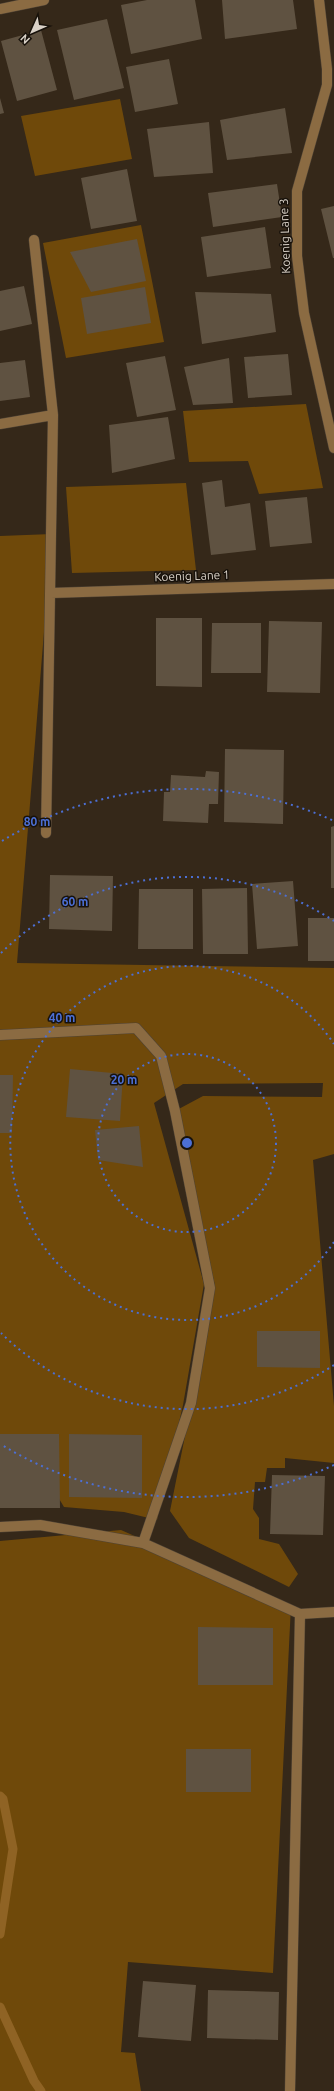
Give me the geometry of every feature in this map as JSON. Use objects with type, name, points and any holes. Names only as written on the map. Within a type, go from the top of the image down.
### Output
[{"type":"street","points":[[0,9],[44,0]]},
{"type":"street","name":"Koenig Lane 3","points":[[319,0],[327,69],[327,85],[297,191],[297,256],[304,313],[334,448]]},
{"type":"street","points":[[34,240],[53,415],[46,833]]},
{"type":"street","points":[[0,424],[53,415]]},
{"type":"street","name":"Koenig Lane 1","points":[[51,593],[334,584]]},
{"type":"street","points":[[0,1035],[136,1028],[161,1056],[175,1111],[210,1288],[191,1403],[143,1543]]},
{"type":"street","points":[[0,1527],[40,1525],[143,1543],[300,1614],[334,1612]]},
{"type":"street","points":[[290,2091],[300,1614]]},
{"type":"shaded area","points":[[120,99],[132,159],[35,176],[21,116]]},
{"type":"shaded area","points":[[141,225],[164,342],[66,358],[43,243]]},
{"type":"shaded area","points":[[306,404],[323,488],[259,494],[248,461],[189,462],[183,411]]},
{"type":"shaded area","points":[[186,483],[196,570],[72,573],[66,487]]},
{"type":"shaded area","points":[[52,534],[17,963],[334,968],[334,1154],[313,1160],[334,1406],[334,1463],[285,1458],[285,1468],[267,1468],[265,1482],[255,1482],[253,1509],[259,1518],[259,1539],[279,1544],[298,1574],[289,1587],[189,1538],[170,1511],[215,1286],[175,1111],[203,1096],[322,1097],[323,1083],[183,1084],[154,1103],[204,1284],[183,1405],[157,1520],[124,1512],[64,1507],[37,1462],[0,1444],[0,536]]},
{"type":"shaded area","points":[[121,1530],[291,1605],[273,1973],[128,1962],[121,2052],[135,2053],[141,2091],[0,2091],[0,1541]]},
{"type":"building","points":[[147,0],[195,0],[202,39],[131,54],[121,5]]},
{"type":"building","points":[[222,0],[293,0],[297,29],[225,39]]},
{"type":"building","points":[[107,19],[124,88],[74,100],[57,30]]},
{"type":"building","points":[[41,30],[57,90],[17,101],[1,41]]},
{"type":"building","points":[[169,59],[178,104],[135,112],[126,67]]},
{"type":"building","points":[[0,98],[4,113],[0,114]]},
{"type":"building","points":[[285,108],[292,153],[227,160],[220,120]]},
{"type":"building","points":[[209,122],[213,173],[154,177],[147,129]]},
{"type":"building","points":[[127,169],[137,221],[91,229],[81,178]]},
{"type":"building","points":[[277,184],[282,217],[213,227],[208,193]]},
{"type":"building","points":[[334,206],[334,258],[333,258],[321,209]]},
{"type":"building","points":[[265,227],[271,268],[207,277],[201,237]]},
{"type":"building","points":[[137,239],[146,281],[91,292],[70,252]]},
{"type":"building","points":[[24,286],[32,324],[0,331],[0,291]]},
{"type":"building","points":[[145,287],[151,323],[87,334],[81,298]]},
{"type":"building","points":[[195,292],[271,294],[276,332],[202,344]]},
{"type":"building","points":[[288,354],[292,395],[248,398],[244,357]]},
{"type":"building","points":[[165,356],[176,410],[137,417],[126,363]]},
{"type":"building","points":[[229,358],[233,403],[193,405],[184,367]]},
{"type":"building","points":[[25,360],[30,397],[0,401],[0,363]]},
{"type":"building","points":[[168,417],[175,459],[112,473],[109,425]]},
{"type":"building","points":[[222,480],[225,507],[250,503],[256,550],[211,555],[202,483]]},
{"type":"building","points":[[307,497],[312,543],[270,547],[265,501]]},
{"type":"building","points":[[156,618],[202,618],[202,687],[156,686]]},
{"type":"building","points":[[269,621],[322,622],[320,693],[267,692]]},
{"type":"building","points":[[212,623],[261,623],[261,673],[211,673]]},
{"type":"building","points":[[225,749],[284,750],[283,824],[224,822]]},
{"type":"building","points":[[206,771],[219,772],[218,804],[209,804],[208,823],[163,821],[164,792],[170,792],[171,775],[205,777]]},
{"type":"building","points":[[334,826],[334,888],[331,888],[331,827]]},
{"type":"building","points":[[50,875],[113,876],[112,931],[49,929]]},
{"type":"building","points":[[293,881],[298,946],[257,949],[252,884]]},
{"type":"building","points":[[247,888],[248,954],[203,954],[202,889]]},
{"type":"building","points":[[139,889],[193,889],[193,949],[138,949]]},
{"type":"building","points":[[308,918],[334,918],[334,961],[308,961]]},
{"type":"building","points":[[70,1069],[123,1074],[120,1121],[66,1117]]},
{"type":"building","points":[[0,1075],[13,1075],[12,1133],[0,1133]]},
{"type":"building","points":[[139,1126],[143,1167],[98,1160],[95,1130]]},
{"type":"building","points":[[257,1331],[320,1331],[320,1368],[257,1367]]},
{"type":"building","points":[[0,1434],[59,1434],[60,1508],[0,1508]]},
{"type":"building","points":[[69,1434],[142,1435],[142,1498],[69,1497]]},
{"type":"building","points":[[272,1475],[325,1476],[323,1535],[270,1534]]},
{"type":"building","points":[[198,1627],[273,1628],[273,1685],[198,1685]]},
{"type":"building","points":[[186,1749],[251,1749],[251,1792],[186,1792]]},
{"type":"building","points":[[143,1981],[196,1985],[191,2041],[138,2037]]},
{"type":"building","points":[[208,1990],[279,1992],[278,2040],[207,2038]]},
{"type":"waterway","points":[[0,1796],[3,1799],[13,1849],[0,1934]]},
{"type":"waterway","points":[[0,2007],[34,2081],[41,2091]]}]
